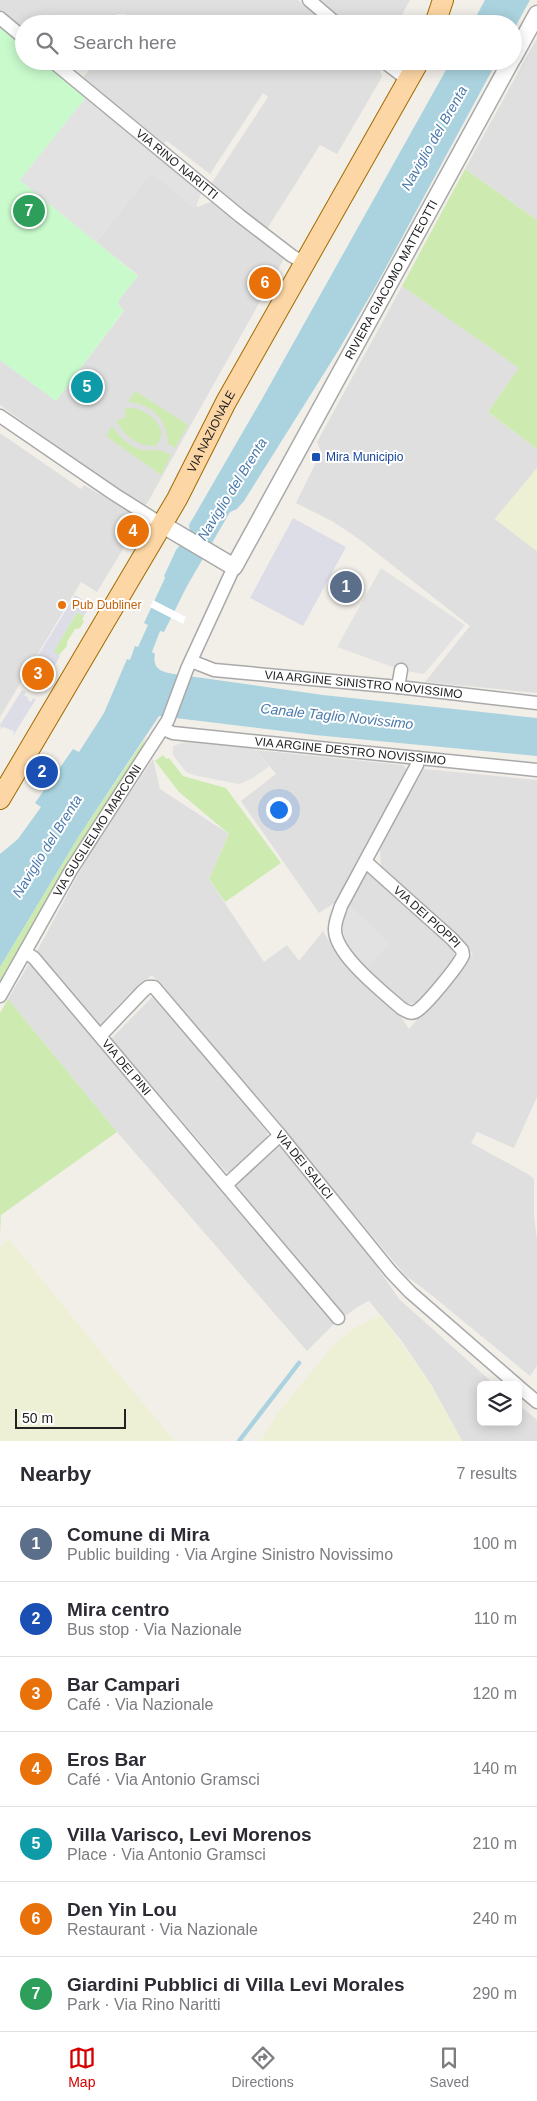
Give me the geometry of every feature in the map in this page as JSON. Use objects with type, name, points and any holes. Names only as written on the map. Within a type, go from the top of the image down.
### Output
[{"type":"main road","points":[[438,15],[443,0]]},
{"type":"main road","name":"VIA NAZIONALE","points":[[1,795],[163,525],[226,402],[414,70]]},
{"type":"street","points":[[309,0],[326,15]]},
{"type":"street","name":"RIVIERA GIACOMO MATTEOTTI","points":[[522,42],[537,14]]},
{"type":"street","points":[[0,18],[15,30]]},
{"type":"street","name":"VIA RINO NARITTI","points":[[63,70],[214,195],[305,264]]},
{"type":"street","points":[[395,70],[408,80]]},
{"type":"street","name":"RIVIERA GIACOMO MATTEOTTI","points":[[234,567],[507,70]]},
{"type":"street","points":[[0,416],[114,494],[183,538],[234,567]]},
{"type":"street","name":"VIA GUGLIELMO MARCONI","points":[[0,996],[94,832],[166,724],[185,674],[234,567]]},
{"type":"street","name":"VIA ARGINE SINISTRO NOVISSIMO","points":[[191,662],[214,670],[398,687],[537,703]]},
{"type":"street","points":[[398,687],[401,670]]},
{"type":"street","name":"VIA ARGINE DESTRO NOVISSIMO","points":[[166,724],[173,733],[537,770]]},
{"type":"street","name":"VIA DEI PIOPPI","points":[[366,862],[462,950],[463,955],[458,966],[421,1007],[413,1012],[407,1012],[401,1008],[356,967],[337,939],[335,929],[341,906],[366,862],[418,758]]},
{"type":"street","name":"VIA DEI PINI","points":[[25,952],[34,958],[101,1035],[338,1318]]},
{"type":"street","name":"VIA DEI SALICI","points":[[101,1035],[142,991],[148,987],[154,987],[280,1134],[391,1272],[410,1292],[512,1381]]},
{"type":"street","points":[[227,1184],[280,1134]]},
{"type":"street","name":"VIA DEI SALICI","points":[[522,1389],[537,1402]]},
{"type":"shaded area","points":[[0,0],[298,0],[316,15],[15,15],[15,23],[0,11]]},
{"type":"shaded area","points":[[320,0],[410,0],[402,15],[338,15]]},
{"type":"shaded area","points":[[537,38],[537,220],[465,169],[519,70],[522,70],[522,65]]},
{"type":"shaded area","points":[[89,70],[380,70],[382,77],[337,154],[320,145],[265,232],[209,187],[268,97],[263,93],[210,174],[167,141],[164,143],[83,78]]},
{"type":"shaded area","points":[[87,96],[202,191],[195,209],[151,173],[96,242],[20,180]]},
{"type":"shaded area","points":[[151,173],[198,207],[213,201],[285,257],[145,507],[118,491],[0,405],[0,360],[56,401],[124,311],[119,306],[118,301],[138,275],[96,242]]},
{"type":"shaded area","points":[[402,286],[520,368],[488,412],[537,449],[537,468],[495,519],[537,551],[537,693],[425,682],[470,626],[359,539],[332,521],[296,503],[321,452],[317,442]]},
{"type":"shaded area","points":[[0,433],[81,489],[84,485],[141,519],[97,592],[81,582],[0,717]]},
{"type":"shaded area","points":[[293,518],[346,547],[303,626],[250,598]]},
{"type":"shaded area","points":[[381,568],[465,625],[424,674],[401,670],[337,647]]},
{"type":"shaded area","points":[[75,595],[91,605],[84,616],[77,612],[54,651],[60,656],[53,669],[36,659]]},
{"type":"shaded area","points":[[22,690],[26,692],[24,695],[31,702],[33,698],[36,699],[13,736],[14,731],[3,727],[1,729],[0,725]]},
{"type":"shaded area","points":[[185,742],[240,746],[256,750],[269,766],[253,778],[239,784],[197,776],[186,772],[173,755],[173,746]]},
{"type":"shaded area","points":[[256,750],[403,765],[407,770],[336,902],[319,913],[241,801],[276,774]]},
{"type":"shaded area","points":[[153,759],[160,789],[229,834],[209,879],[264,962],[287,945],[299,961],[323,931],[336,953],[399,1014],[409,1029],[473,954],[381,869],[380,851],[388,832],[424,769],[537,780],[537,1097],[514,1148],[477,1132],[471,1143],[534,1179],[534,1216],[537,1240],[537,1366],[530,1376],[406,1276],[152,975],[127,996],[100,1025],[37,951],[88,856]]},
{"type":"shaded area","points":[[367,870],[454,950],[454,961],[416,1003],[403,1002],[367,969],[343,932],[343,917]]},
{"type":"shaded area","points":[[349,905],[390,943],[367,969],[346,944],[343,932],[343,917]]},
{"type":"shaded area","points":[[30,962],[336,1322],[307,1351],[117,1132],[8,999]]},
{"type":"shaded area","points":[[153,996],[267,1132],[268,1138],[230,1172],[226,1172],[111,1039]]},
{"type":"shaded area","points":[[278,1145],[369,1255],[399,1299],[491,1381],[477,1381],[477,1426],[522,1426],[522,1407],[537,1420],[537,1441],[462,1441],[432,1386],[401,1340],[369,1301],[344,1317],[235,1185]]},
{"type":"green space","points":[[0,25],[15,38],[15,70],[55,70],[87,96],[20,180],[138,276],[118,301],[119,306],[124,310],[56,401],[0,360]]},
{"type":"green space","points":[[465,169],[537,220],[537,449],[488,412],[519,368],[402,286]]},
{"type":"green space","points":[[135,391],[188,425],[175,448],[169,444],[163,422],[151,409],[140,404],[128,402]]},
{"type":"green space","points":[[125,408],[144,411],[158,424],[161,429],[161,435],[155,446],[149,446],[132,439],[116,421],[126,417]]},
{"type":"green space","points":[[112,426],[122,438],[134,447],[160,451],[171,455],[161,475],[106,436]]},
{"type":"green space","points":[[537,468],[537,551],[495,519]]},
{"type":"green space","points":[[77,612],[84,616],[82,620],[84,621],[80,628],[75,629],[67,642],[67,646],[59,655],[53,652]]},
{"type":"green space","points":[[146,737],[141,750],[79,846],[0,985],[0,967],[79,836]]},
{"type":"green space","points":[[163,755],[166,759],[169,758],[183,776],[226,788],[281,863],[225,902],[209,879],[229,834],[179,792],[155,761]]},
{"type":"green space","points":[[8,999],[117,1132],[1,1215],[0,1235],[0,1013]]},
{"type":"green space","points":[[9,1239],[175,1441],[0,1441],[0,1247]]},
{"type":"green space","points":[[381,1315],[432,1386],[462,1441],[261,1441],[276,1415],[336,1342],[358,1326]]},
{"type":"water","points":[[485,0],[530,0],[522,15],[477,15]]},
{"type":"water","points":[[446,70],[492,70],[378,282],[338,351],[244,501],[237,509],[230,512],[187,586],[164,632],[160,631],[152,652],[155,654],[155,663],[159,669],[174,674],[323,695],[537,718],[537,756],[315,735],[159,716],[79,836],[0,967],[0,854],[18,839],[41,807],[35,803],[73,749],[79,752],[104,713],[127,659],[130,660],[135,646],[138,647],[148,625],[144,623],[176,550],[190,532],[189,525],[262,399]]},
{"type":"pier","points":[[153,600],[186,617],[183,624],[150,607]]},
{"type":"waterway","points":[[239,1441],[299,1363]]},
{"type":"place","name":"Giardini Pubblici di Villa Levi Morales","points":[[29,211]]},
{"type":"place","name":"Den Yin Lou","points":[[265,283]]},
{"type":"place","name":"Villa Varisco, Levi Morenos","points":[[87,387]]},
{"type":"place","name":"Mira Municipio","points":[[316,457]]},
{"type":"place","name":"Eros Bar","points":[[133,531]]},
{"type":"place","name":"Comune di Mira","points":[[346,587]]},
{"type":"place","name":"Pub Dubliner","points":[[62,605]]},
{"type":"place","name":"Bar Campari","points":[[38,674]]},
{"type":"place","name":"Mira centro","points":[[42,772]]},
{"type":"water label","name":"Naviglio del Brenta","points":[[434,138]]},
{"type":"water label","name":"Naviglio del Brenta","points":[[232,489]]},
{"type":"water label","name":"Canale Taglio Novissimo","points":[[337,716]]},
{"type":"water label","name":"Naviglio del Brenta","points":[[47,846]]}]
